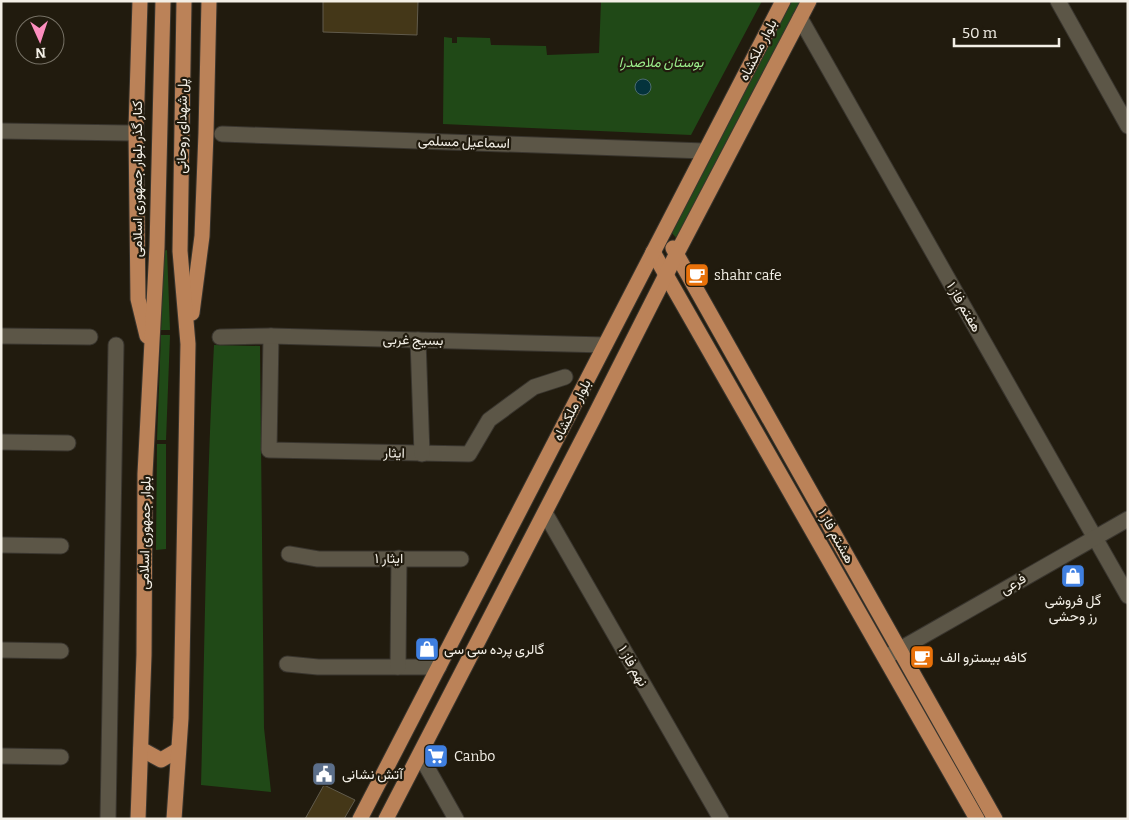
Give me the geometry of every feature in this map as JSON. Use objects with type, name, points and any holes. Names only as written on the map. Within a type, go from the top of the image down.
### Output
[{"type":"main road","name":"کنار گذر بلوار جمهوری اسلامی","points":[[140,1],[136,129],[138,299],[151,355]]},
{"type":"main road","name":"پل شهدای روحانی","points":[[157,247],[163,1]]},
{"type":"main road","name":"پل شهدای روحانی","points":[[184,1],[180,251],[188,344]]},
{"type":"main road","points":[[174,819],[181,708],[188,344],[202,236],[208,1]]},
{"type":"main road","name":"بلوار ملکشاه","points":[[360,819],[783,1]]},
{"type":"main road","name":"بلوار ملکشاه","points":[[386,819],[545,513],[666,274],[809,1]]},
{"type":"main road","name":"هشتم فاز ۱","points":[[664,232],[995,819]]},
{"type":"main road","name":"بلوار جمهوری اسلامی","points":[[138,819],[144,655],[145,474],[157,247]]},
{"type":"main road","name":"هشتم فاز ۱","points":[[653,252],[976,819]]},
{"type":"main road","points":[[141,749],[161,760],[178,750]]},
{"type":"street","points":[[1058,1],[1128,126]]},
{"type":"street","name":"هفتم فاز ۱","points":[[800,18],[1128,596]]},
{"type":"street","points":[[1,131],[128,133]]},
{"type":"street","name":"اسماعیل مسلمی","points":[[222,134],[705,151]]},
{"type":"street","points":[[1,336],[90,337]]},
{"type":"street","name":"بسیج غربی","points":[[220,337],[270,336],[605,345]]},
{"type":"street","name":"ایثار","points":[[270,336],[269,450],[469,454],[489,420],[534,386],[565,378]]},
{"type":"street","points":[[418,340],[422,454]]},
{"type":"street","points":[[108,819],[113,637],[116,345]]},
{"type":"street","points":[[1,442],[68,443]]},
{"type":"street","name":"نهم فاز ۱","points":[[545,513],[721,819]]},
{"type":"street","name":"فرعی","points":[[886,658],[1128,519]]},
{"type":"street","points":[[1,545],[61,546]]},
{"type":"street","name":"ایثار ۱","points":[[288,554],[318,559],[461,559]]},
{"type":"street","points":[[398,667],[399,558]]},
{"type":"street","points":[[1,650],[61,651]]},
{"type":"street","points":[[287,664],[439,667]]},
{"type":"street","points":[[420,755],[456,819]]},
{"type":"street","points":[[1,756],[61,757]]},
{"type":"green space","name":"بوستان ملاصدرا","points":[[601,1],[762,1],[691,135],[443,124],[444,37],[452,38],[452,43],[457,43],[457,37],[490,38],[491,45],[546,46],[547,55],[599,53]]},
{"type":"green space","points":[[788,1],[801,1],[678,240],[672,233]]},
{"type":"green space","points":[[167,250],[170,330],[161,330],[164,251]]},
{"type":"green space","points":[[161,335],[170,335],[166,440],[157,440]]},
{"type":"green space","points":[[214,345],[260,346],[264,728],[271,792],[201,785],[207,510]]},
{"type":"green space","points":[[157,444],[166,444],[166,549],[156,550]]},
{"type":"water","points":[[640,79],[646,79],[651,84],[649,93],[640,95],[635,90],[635,84]]},
{"type":"building","points":[[323,1],[418,1],[417,35],[323,32]]},
{"type":"building","points":[[324,785],[355,800],[344,819],[305,819]]},
{"type":"place","name":"shahr cafe","points":[[697,275]]},
{"type":"place","name":"گل فروشی رز وحشی","points":[[1073,576]]},
{"type":"place","name":"گالری پرده سی سی","points":[[427,649]]},
{"type":"place","name":"کافه بیسترو الف","points":[[922,657]]},
{"type":"place","name":"Canbo","points":[[436,756]]},
{"type":"place","name":"آتش نشانی","points":[[324,774]]}]
